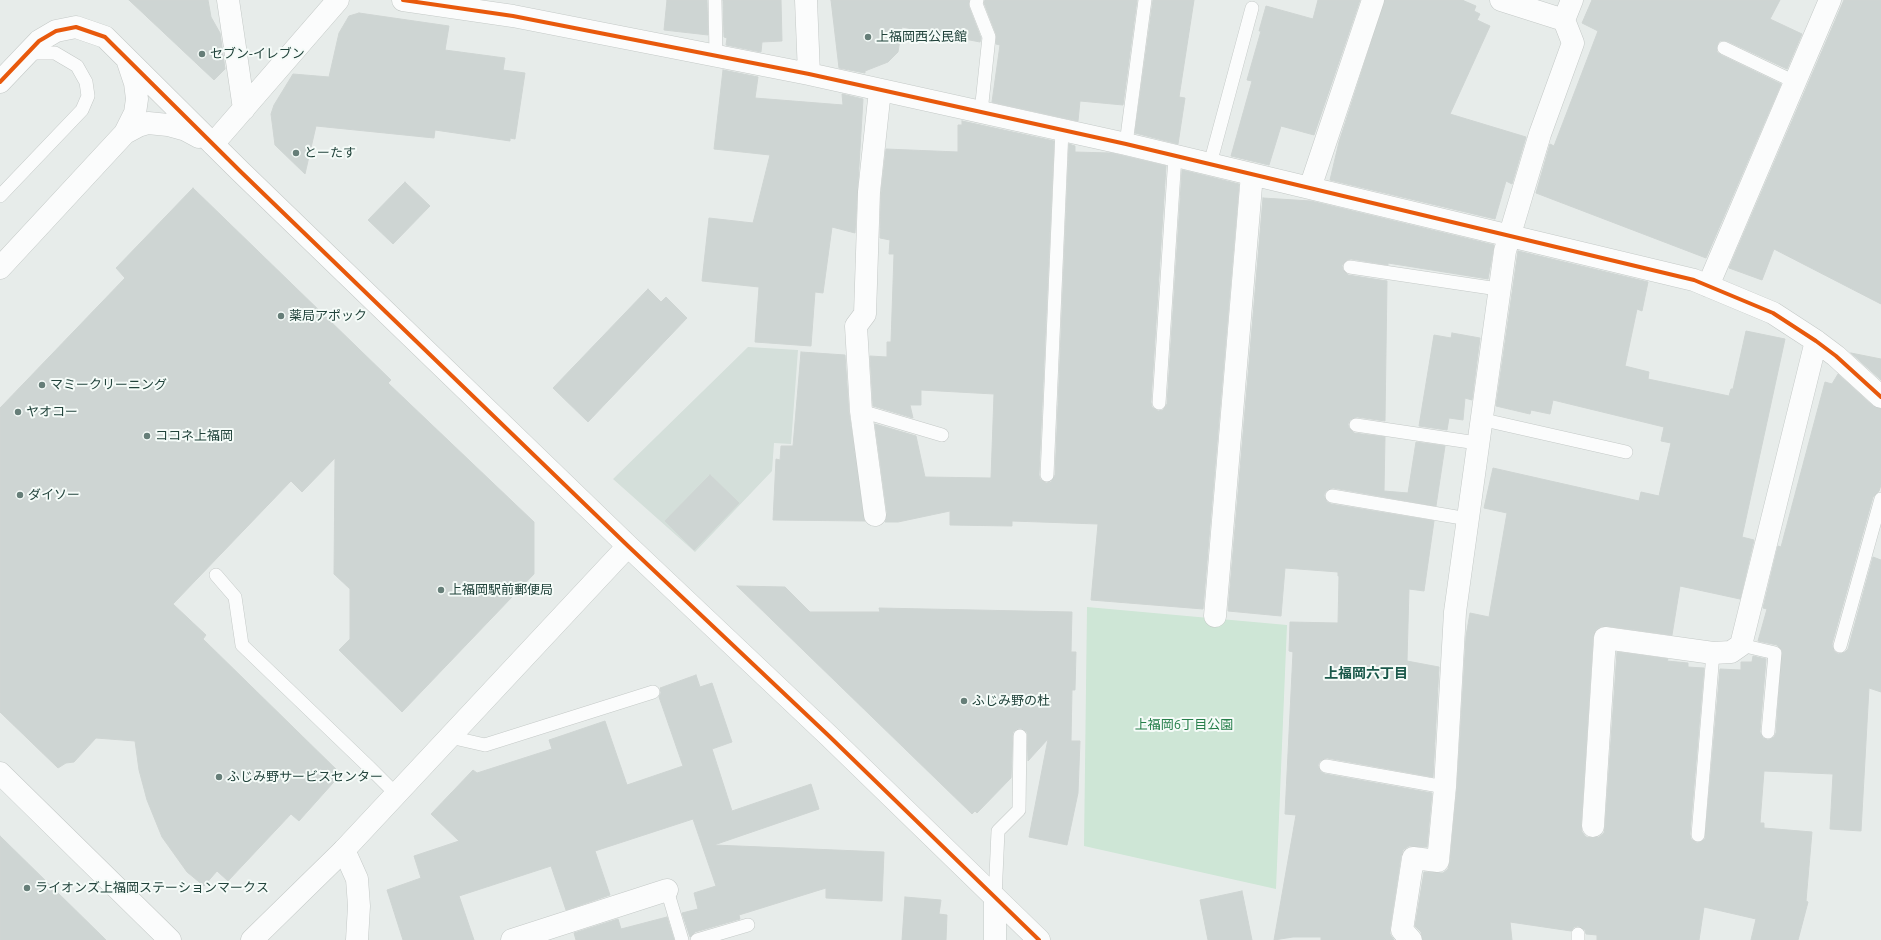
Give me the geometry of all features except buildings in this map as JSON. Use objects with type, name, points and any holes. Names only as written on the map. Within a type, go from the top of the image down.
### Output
[{"type":"street","points":[[228,0],[244,109]]},
{"type":"street","points":[[213,144],[338,0]]},
{"type":"street","points":[[403,0],[513,16],[809,74],[1126,144],[1694,280],[1773,313],[1836,356],[1881,397]]},
{"type":"street","points":[[806,0],[809,74]]},
{"type":"street","points":[[1310,188],[1373,0]]},
{"type":"street","points":[[1501,0],[1564,20]]},
{"type":"street","points":[[1411,940],[1402,930],[1413,858],[1438,861],[1445,787],[1455,612],[1498,289],[1509,236],[1540,134],[1573,43],[1564,20],[1572,0]]},
{"type":"street","points":[[1708,286],[1830,0]]},
{"type":"street","points":[[0,82],[40,41],[56,32],[76,27],[105,37],[213,144],[628,546],[829,736],[1039,940]]},
{"type":"street","points":[[0,268],[125,133],[135,113],[137,99],[135,83],[127,59]]},
{"type":"street","points":[[875,515],[861,411],[856,326],[865,314],[869,192],[880,90]]},
{"type":"street","points":[[125,133],[138,126],[148,123],[168,125],[186,130],[213,144]]},
{"type":"street","points":[[1215,616],[1252,174]]},
{"type":"street","points":[[1593,826],[1605,638],[1713,653],[1731,652],[1741,645],[1816,341]]},
{"type":"street","points":[[252,940],[344,850],[628,546]]},
{"type":"street","points":[[0,773],[170,940]]},
{"type":"street","points":[[344,850],[357,879],[359,906],[357,940]]},
{"type":"street","points":[[512,940],[667,890]]},
{"type":"street","points":[[995,898],[995,940]]},
{"type":"lane","points":[[715,0],[716,55]]},
{"type":"lane","points":[[976,0],[976,4],[989,37],[981,112]]},
{"type":"lane","points":[[1126,144],[1145,0]]},
{"type":"lane","points":[[1210,164],[1252,8]]},
{"type":"lane","points":[[1724,48],[1795,82]]},
{"type":"lane","points":[[0,196],[82,110],[88,96],[86,82],[77,66],[55,53],[27,53]]},
{"type":"lane","points":[[1047,475],[1062,130]]},
{"type":"lane","points":[[1159,403],[1175,156]]},
{"type":"lane","points":[[1350,267],[1498,289]]},
{"type":"lane","points":[[861,411],[942,435]]},
{"type":"lane","points":[[1480,419],[1626,452]]},
{"type":"lane","points":[[1356,425],[1477,443]]},
{"type":"lane","points":[[1332,496],[1468,519]]},
{"type":"lane","points":[[1840,646],[1881,499]]},
{"type":"lane","points":[[216,575],[235,597],[242,645],[396,794]]},
{"type":"lane","points":[[1741,645],[1774,653],[1768,732]]},
{"type":"lane","points":[[1698,835],[1713,653]]},
{"type":"lane","points":[[450,737],[485,745],[653,692]]},
{"type":"lane","points":[[995,898],[998,830],[1019,810],[1020,736]]},
{"type":"lane","points":[[1326,766],[1445,787]]},
{"type":"lane","points":[[667,890],[682,940]]},
{"type":"lane","points":[[697,940],[748,925]]},
{"type":"shaded area","points":[[748,347],[798,350],[791,444],[774,443],[772,471],[695,552],[613,479]]},
{"type":"green space","name":"上福岡6丁目公園","points":[[1087,607],[1287,625],[1276,889],[1084,846]]},
{"type":"cycle path","points":[[403,0],[513,16],[809,74],[1126,144],[1694,280],[1773,313],[1836,356],[1881,397]]},
{"type":"cycle path","points":[[0,82],[39,41],[56,31],[76,27],[105,37],[240,171],[628,546],[829,736],[1039,940]]},
{"type":"place","name":"上福岡西公民館","points":[[868,37]]},
{"type":"place","name":"セブン-イレブン","points":[[202,54]]},
{"type":"place","name":"とーたす","points":[[296,153]]},
{"type":"place","name":"薬局アポック","points":[[281,316]]},
{"type":"place","name":"マミークリーニング","points":[[42,385]]},
{"type":"place","name":"ヤオコー","points":[[18,412]]},
{"type":"place","name":"ココネ上福岡","points":[[147,436]]},
{"type":"place","name":"ダイソー","points":[[20,495]]},
{"type":"place","name":"上福岡駅前郵便局","points":[[441,590]]},
{"type":"place","name":"ふじみ野の杜","points":[[964,701]]},
{"type":"place","name":"ふじみ野サービスセンター","points":[[219,777]]},
{"type":"place","name":"ライオンズ上福岡ステーションマークス","points":[[27,888]]},
{"type":"district","name":"上福岡六丁目","points":[[1366,673]]}]
